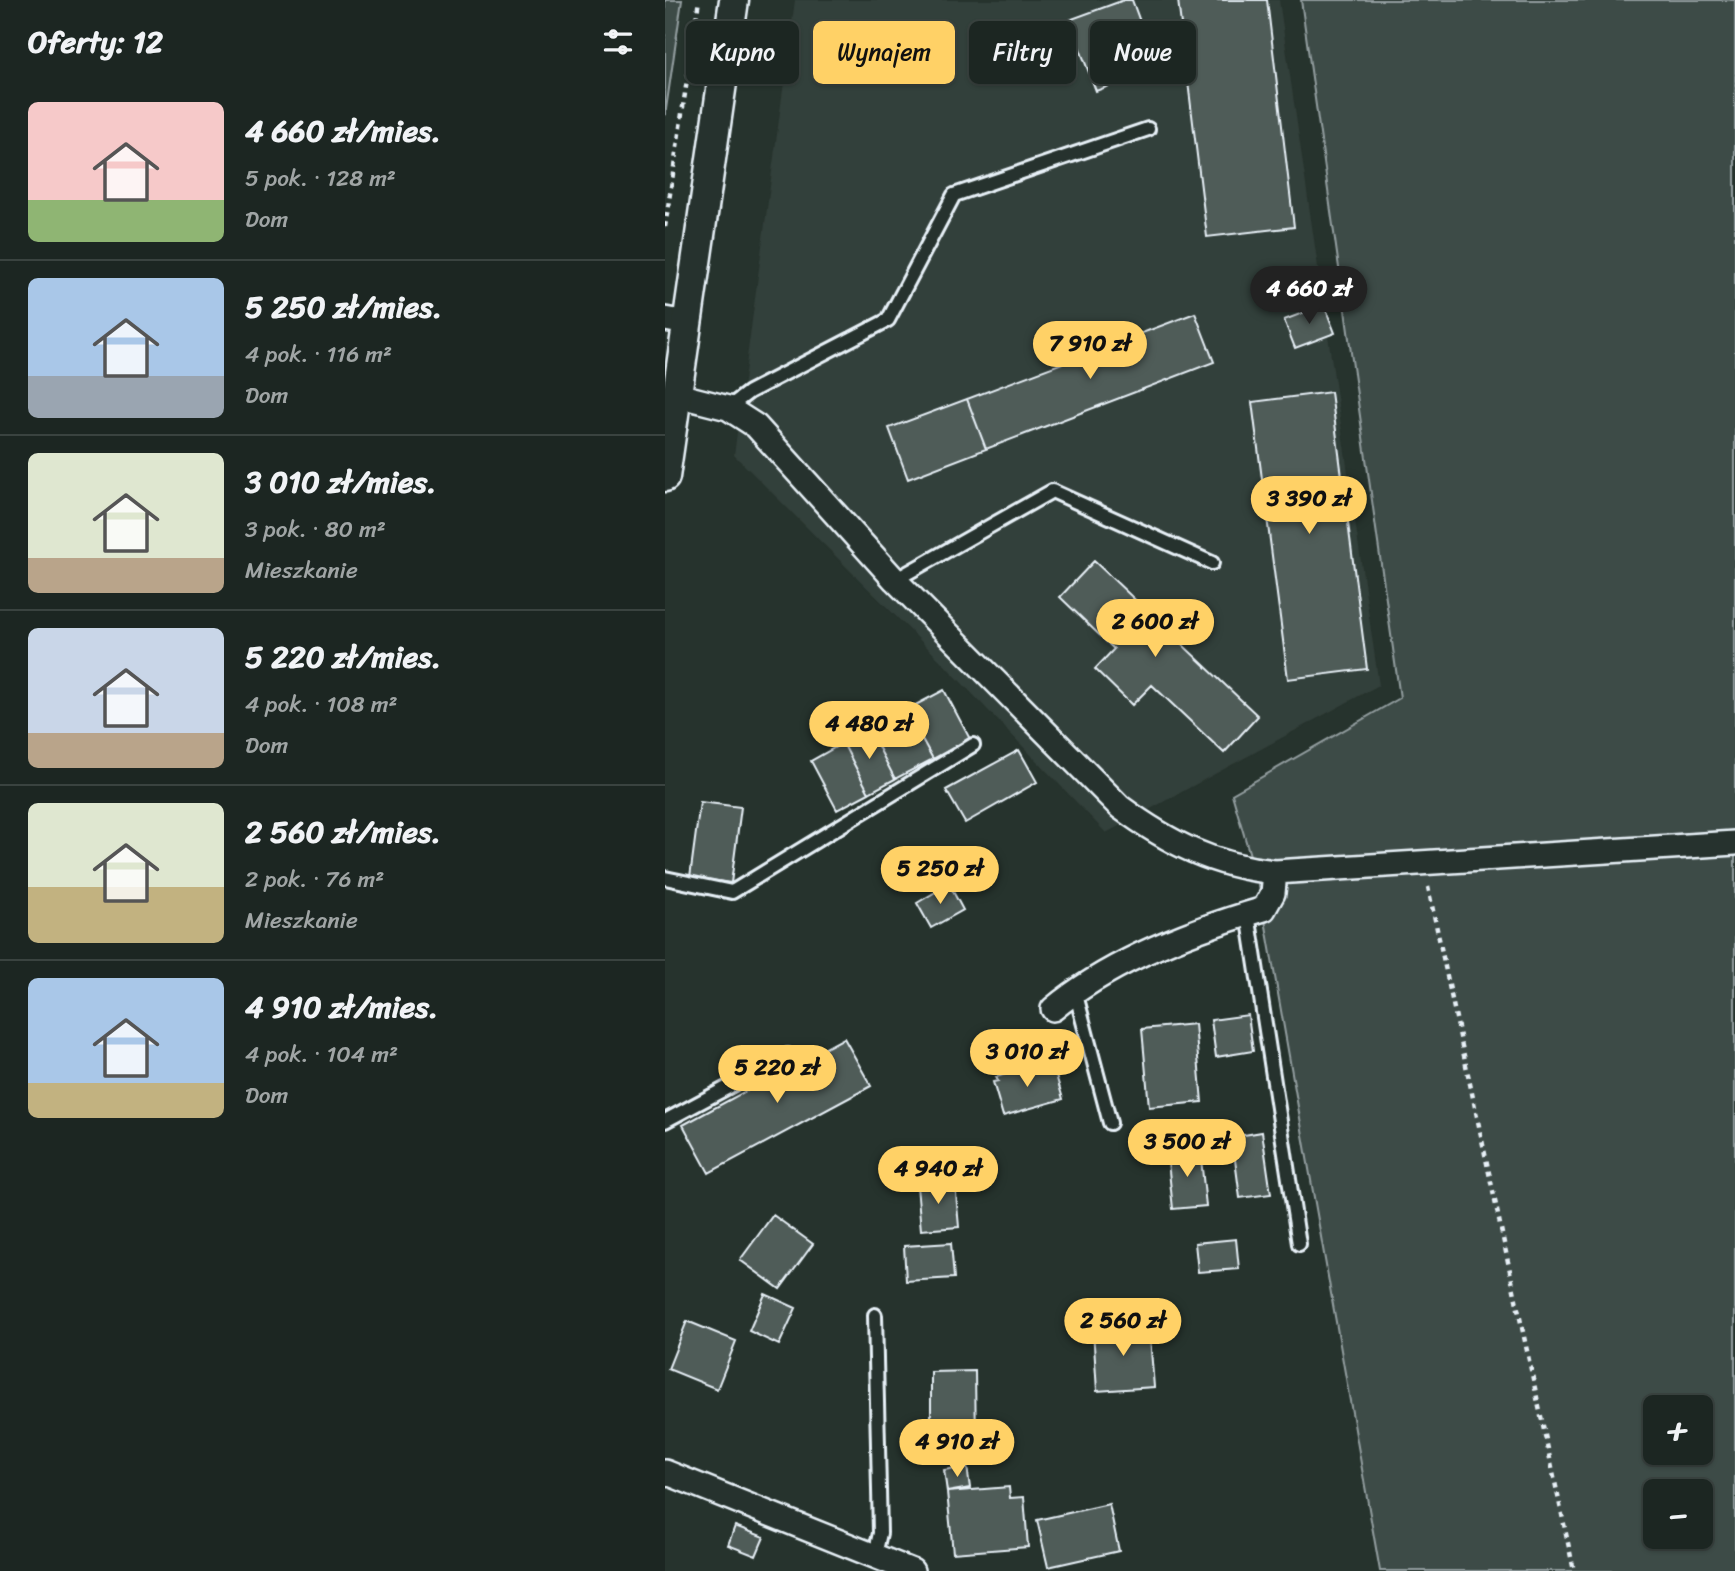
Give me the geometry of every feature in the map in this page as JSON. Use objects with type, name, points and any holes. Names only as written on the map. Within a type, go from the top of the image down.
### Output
[{"type":"street","points":[[665,477],[677,395],[676,321],[734,0]]},
{"type":"street","points":[[677,395],[728,408],[756,426],[895,580],[1120,807],[1160,836],[1200,853],[1251,869],[1275,872],[1735,843]]},
{"type":"street","points":[[1053,1009],[1075,990],[1135,958],[1264,909],[1273,892],[1275,872]]},
{"type":"street","points":[[665,1472],[912,1571]]},
{"type":"lane","points":[[728,408],[749,393],[888,320],[954,195],[1148,129]]},
{"type":"lane","points":[[895,580],[1052,491],[1212,563]]},
{"type":"lane","points":[[665,878],[732,892],[972,745]]},
{"type":"lane","points":[[1248,914],[1299,1244]]},
{"type":"lane","points":[[1075,990],[1110,1123]]},
{"type":"lane","points":[[665,1121],[788,1055]]},
{"type":"lane","points":[[874,1555],[880,1533],[875,1315]]},
{"type":"path","points":[[665,227],[699,0]]},
{"type":"path","points":[[1422,862],[1574,1571]]},
{"type":"shaded area","points":[[665,0],[682,0],[665,116]]},
{"type":"shaded area","points":[[795,0],[1279,0],[1379,685],[1106,833],[939,659],[734,455],[784,84],[799,84],[799,21],[792,21]]},
{"type":"shaded area","points":[[1301,0],[1735,0],[1735,1571],[1380,1571],[1259,886],[1232,794],[1400,698]]},
{"type":"building","points":[[1124,0],[1132,0],[1140,21],[1090,21],[1090,75],[1076,38],[1076,21],[1069,20]]},
{"type":"building","points":[[1178,0],[1267,0],[1294,227],[1207,237],[1188,84],[1196,84],[1196,21],[1181,21]]},
{"type":"building","points":[[1093,84],[1115,84],[1096,91]]},
{"type":"building","points":[[1324,305],[1335,333],[1295,348],[1284,320]]},
{"type":"building","points":[[1195,313],[1214,362],[986,449],[967,399]]},
{"type":"building","points":[[1331,392],[1367,669],[1288,679],[1252,402]]},
{"type":"building","points":[[967,399],[986,449],[908,479],[889,428]]},
{"type":"building","points":[[1094,561],[1258,716],[1224,753],[1152,685],[1132,705],[1095,669],[1114,649],[1060,597]]},
{"type":"building","points":[[944,690],[970,739],[933,759],[906,710]]},
{"type":"building","points":[[906,710],[933,759],[895,779],[869,729]]},
{"type":"building","points":[[869,729],[895,779],[869,793],[843,743]]},
{"type":"building","points":[[843,743],[869,793],[837,810],[811,761]]},
{"type":"building","points":[[1019,750],[1037,782],[965,823],[946,790]]},
{"type":"building","points":[[700,802],[741,807],[731,883],[690,877]]},
{"type":"building","points":[[949,884],[963,910],[931,928],[917,903]]},
{"type":"building","points":[[1248,1015],[1253,1051],[1216,1057],[1211,1020]]},
{"type":"building","points":[[1195,1024],[1202,1102],[1149,1107],[1142,1029]]},
{"type":"building","points":[[844,1038],[871,1086],[709,1173],[683,1125]]},
{"type":"building","points":[[1043,1063],[1044,1068],[1053,1065],[1063,1099],[1003,1116],[993,1082],[998,1081],[996,1077]]},
{"type":"building","points":[[1262,1132],[1271,1194],[1240,1198],[1232,1137]]},
{"type":"building","points":[[1200,1149],[1206,1206],[1173,1209],[1167,1152]]},
{"type":"building","points":[[955,1182],[959,1227],[921,1230],[917,1186]]},
{"type":"building","points":[[773,1215],[813,1244],[780,1289],[740,1260]]},
{"type":"building","points":[[1236,1239],[1239,1269],[1198,1272],[1195,1243]]},
{"type":"building","points":[[951,1243],[954,1278],[906,1281],[904,1246]]},
{"type":"building","points":[[765,1294],[796,1308],[779,1345],[749,1331]]},
{"type":"building","points":[[1146,1307],[1149,1325],[1121,1327],[1119,1310]]},
{"type":"building","points":[[687,1321],[736,1341],[717,1389],[668,1369]]},
{"type":"building","points":[[1149,1325],[1154,1387],[1097,1391],[1093,1330]]},
{"type":"building","points":[[975,1371],[976,1444],[931,1445],[931,1372]]},
{"type":"building","points":[[967,1466],[970,1488],[947,1492],[944,1470]]},
{"type":"building","points":[[1009,1487],[1010,1498],[1024,1497],[1028,1547],[953,1553],[947,1492]]},
{"type":"building","points":[[1109,1504],[1119,1551],[1048,1567],[1037,1520]]},
{"type":"building","points":[[735,1526],[764,1537],[756,1556],[728,1545]]}]
